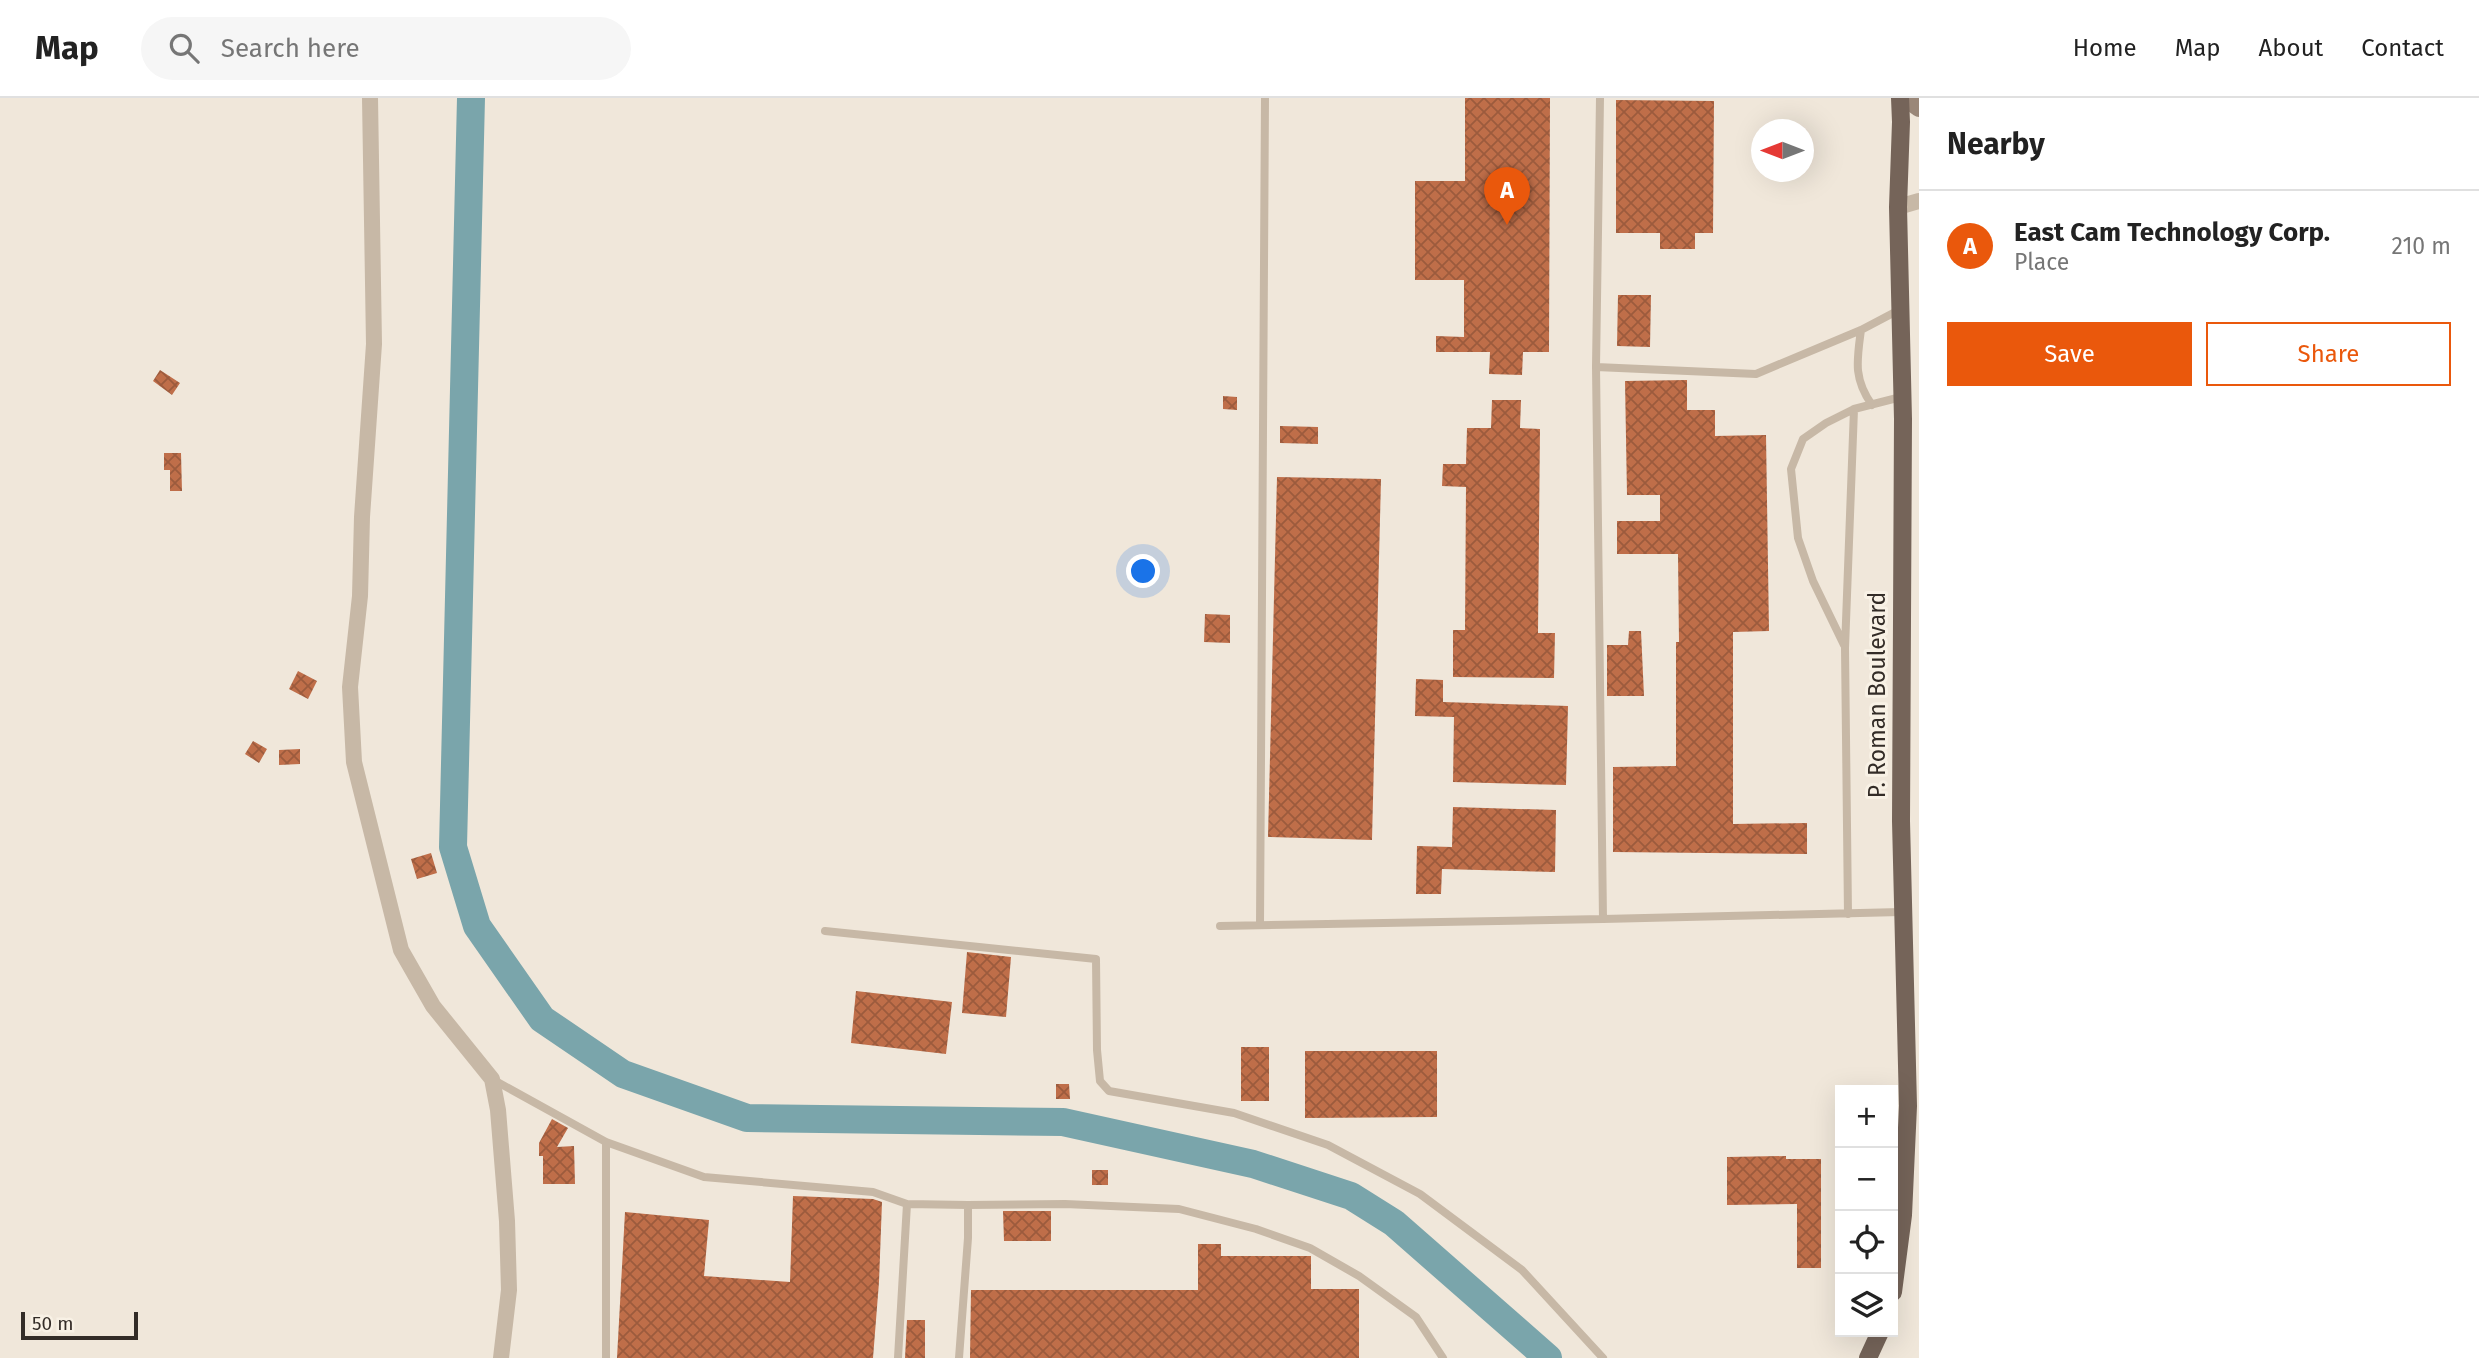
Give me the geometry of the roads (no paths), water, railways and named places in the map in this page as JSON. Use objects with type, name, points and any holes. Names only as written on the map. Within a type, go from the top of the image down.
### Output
[{"type":"main road","points":[[1902,98],[1919,108]]},
{"type":"main road","name":"P. Roman Boulevard","points":[[1895,1274],[1912,1153],[1901,912],[1902,308],[1898,207],[1902,98]]},
{"type":"main road","points":[[1868,1358],[1878,1337]]},
{"type":"street","points":[[370,98],[374,344],[362,517],[360,596],[350,687],[354,762],[401,950],[433,1006],[492,1079],[498,1110],[507,1221],[509,1290],[501,1358]]},
{"type":"street","points":[[1898,207],[1919,201]]},
{"type":"lane","points":[[1260,925],[1265,98]]},
{"type":"lane","points":[[1600,98],[1596,367],[1603,919]]},
{"type":"lane","points":[[1596,367],[1756,374],[1861,330],[1902,308]]},
{"type":"lane","points":[[1861,330],[1856,366],[1862,391],[1872,405]]},
{"type":"lane","points":[[1845,648],[1812,581],[1798,538],[1791,469],[1803,439],[1826,423],[1854,409],[1901,397]]},
{"type":"lane","points":[[1848,914],[1845,648],[1854,409]]},
{"type":"lane","points":[[1220,926],[1901,912]]},
{"type":"lane","points":[[825,931],[1096,959],[1100,1081],[1109,1091],[1234,1113],[1328,1145],[1420,1194],[1522,1270],[1603,1358]]},
{"type":"lane","points":[[492,1079],[606,1142],[704,1177],[873,1192],[907,1204],[1065,1204],[1179,1209],[1256,1229],[1310,1248],[1359,1276],[1416,1317],[1443,1358]]},
{"type":"lane","points":[[606,1142],[606,1358]]},
{"type":"lane","points":[[898,1358],[907,1204]]},
{"type":"lane","points":[[959,1358],[968,1205]]},
{"type":"waterway","points":[[471,98],[453,847],[477,926],[542,1019],[623,1074],[747,1118],[1063,1122],[1253,1164],[1351,1196],[1394,1223],[1548,1358]]},
{"type":"place","name":"East Cam Technology Corp.","points":[[1507,225]]}]
